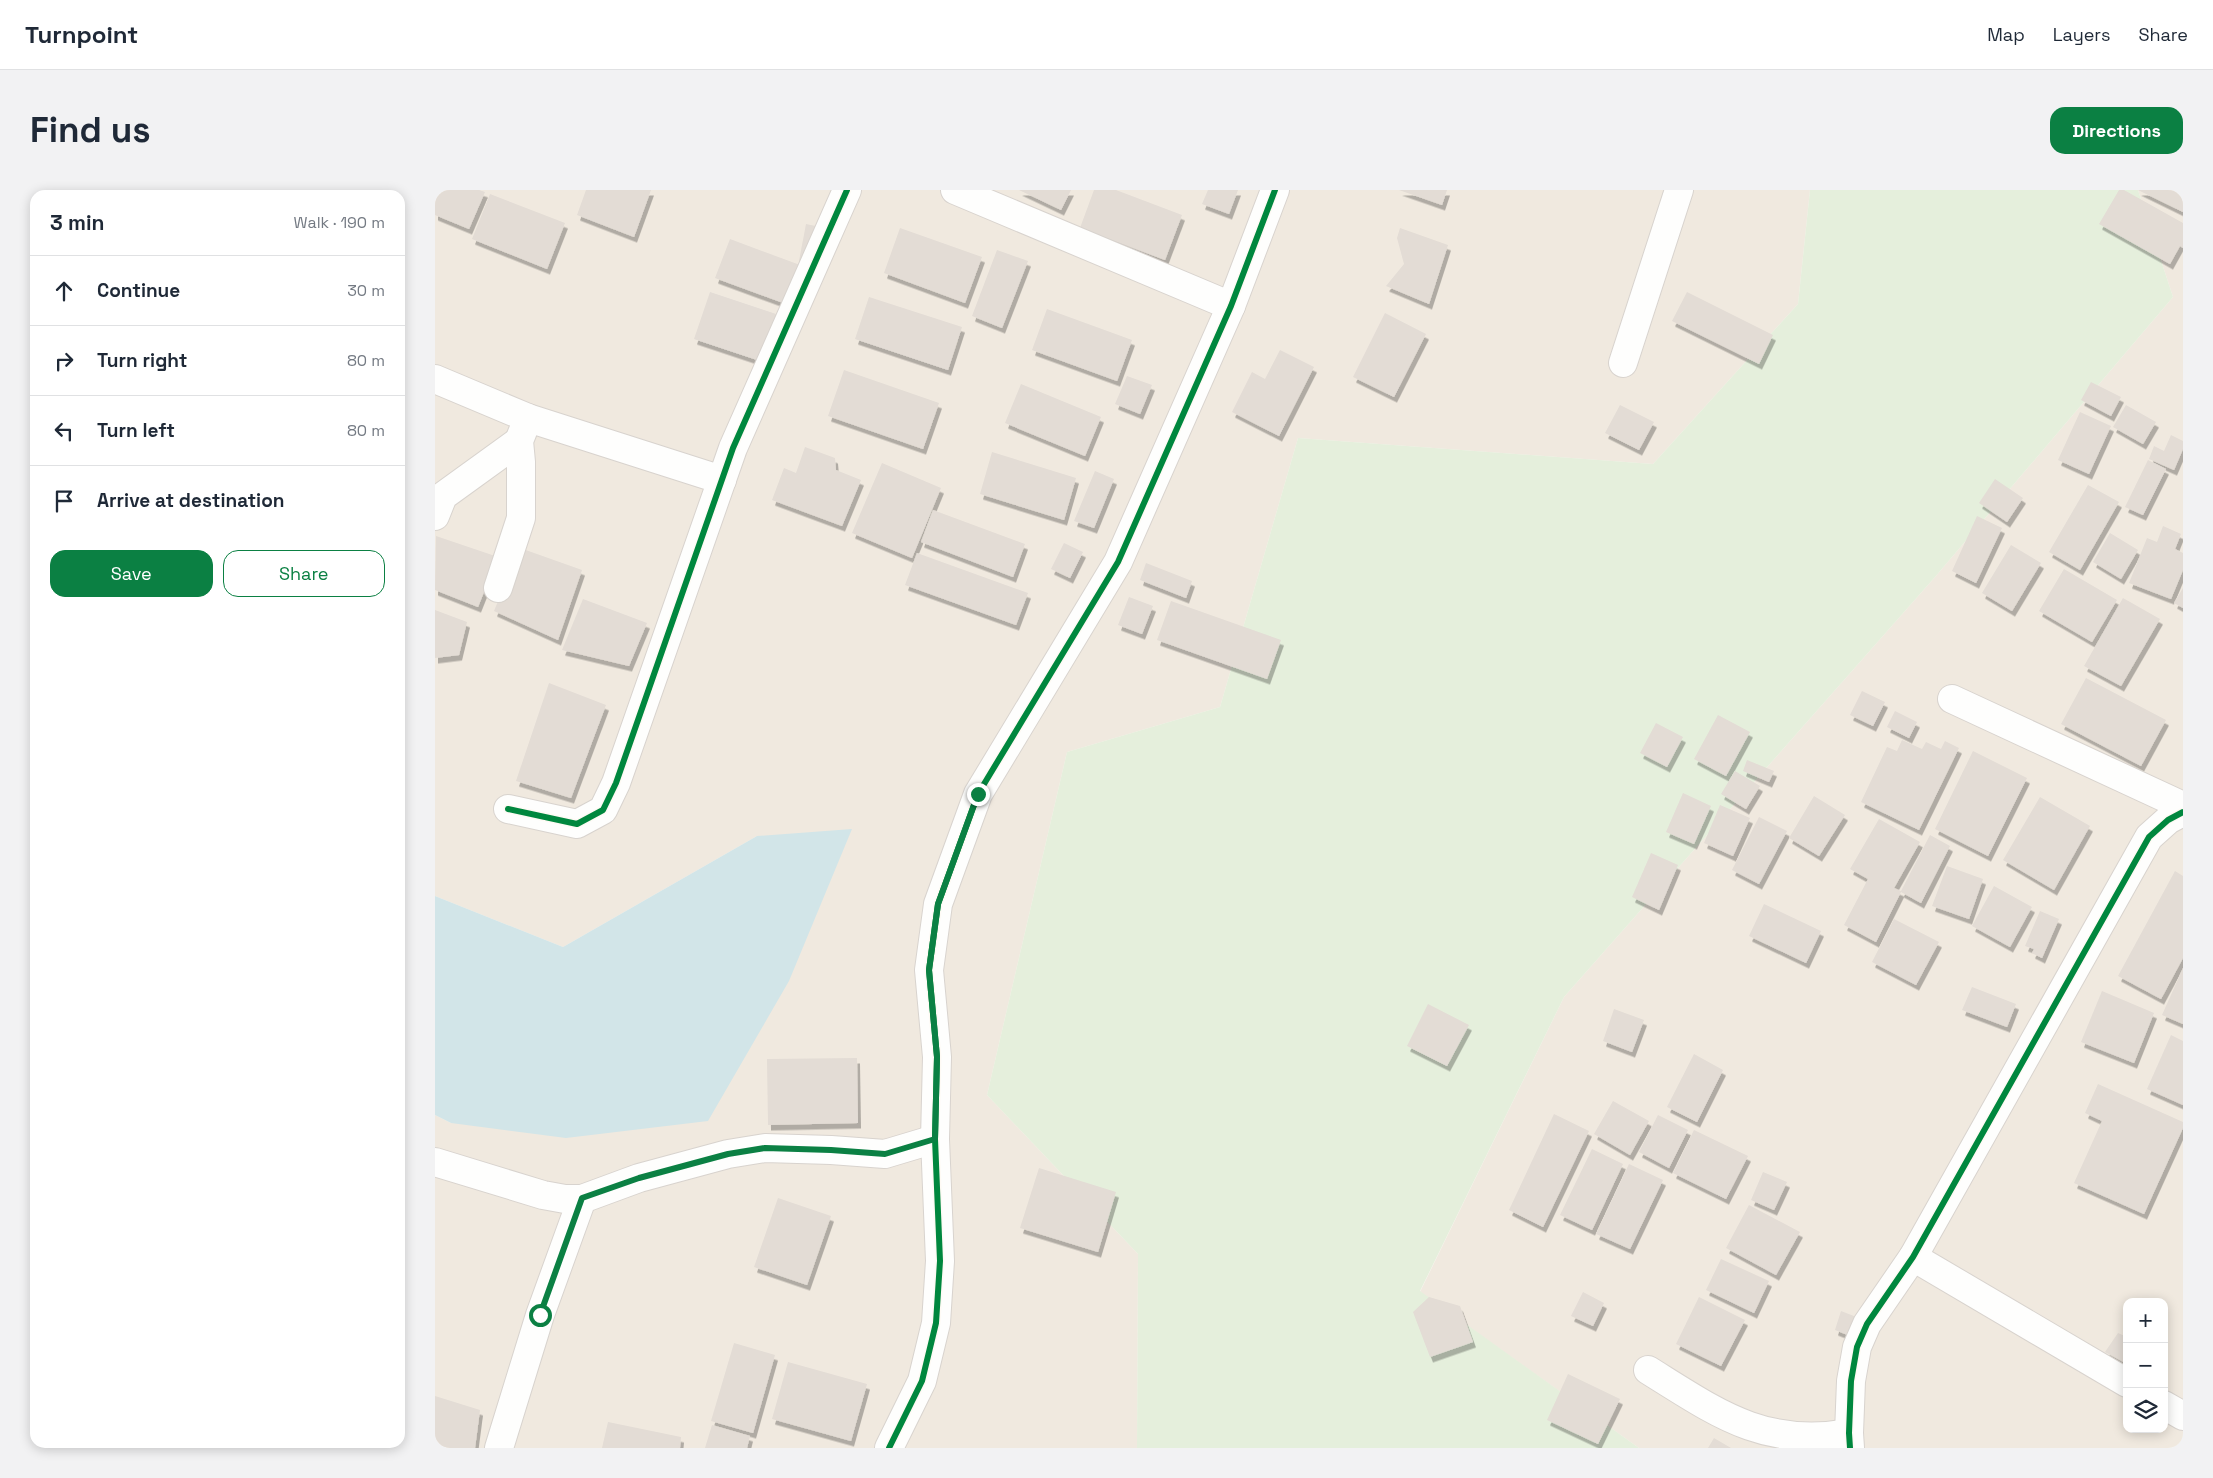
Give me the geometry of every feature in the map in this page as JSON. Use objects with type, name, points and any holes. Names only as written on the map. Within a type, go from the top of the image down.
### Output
[{"type":"street","points":[[508,809],[577,824],[603,810],[616,783],[733,448],[847,190]]},
{"type":"street","points":[[955,190],[1231,306]]},
{"type":"street","points":[[889,1448],[922,1381],[936,1324],[940,1261],[935,1139],[937,1057],[929,970],[938,904],[978,794],[1119,562],[1231,306],[1275,190]]},
{"type":"street","points":[[1623,362],[1679,190]]},
{"type":"street","points":[[435,379],[524,429],[722,480]]},
{"type":"street","points":[[435,516],[443,496],[524,429]]},
{"type":"street","points":[[498,588],[521,518],[521,462],[524,429]]},
{"type":"street","points":[[1952,699],[2183,806]]},
{"type":"street","points":[[1648,1370],[1725,1418],[1761,1434],[1803,1440],[1830,1438],[1850,1440],[1851,1381],[1857,1348],[1867,1324],[1913,1257],[2149,837],[2168,820],[2183,812]]},
{"type":"street","points":[[435,1162],[543,1195],[565,1199],[582,1198],[639,1178],[728,1154],[765,1148],[885,1154],[935,1139]]},
{"type":"street","points":[[499,1448],[540,1315],[582,1198]]},
{"type":"street","points":[[1913,1257],[2123,1381]]},
{"type":"street","points":[[2168,1407],[2183,1416]]},
{"type":"shaded area","points":[[435,190],[1810,190],[1798,304],[1653,464],[1298,438],[1220,707],[1067,752],[987,1095],[1138,1254],[1137,1448],[435,1448],[435,1115],[451,1123],[757,836],[563,947],[435,896]]},
{"type":"shaded area","points":[[2138,190],[2183,190],[2183,1448],[1639,1448],[1420,1292],[1564,997],[1935,577],[2173,297]]},
{"type":"shaded area","points":[[852,829],[789,981],[708,1121],[566,1138],[451,1123],[435,1115],[435,896],[563,947],[757,836]]},
{"type":"green space","points":[[1810,190],[2138,190],[2173,297],[1935,577],[1564,997],[1420,1291],[1639,1448],[1137,1448],[1138,1254],[987,1095],[1067,752],[1220,707],[1298,438],[1653,464],[1798,304]]},
{"type":"building","points":[[435,190],[479,190],[485,192],[469,229],[435,215]]},
{"type":"building","points":[[586,190],[651,190],[634,237],[577,215]]},
{"type":"building","points":[[1019,190],[1071,190],[1061,210]]},
{"type":"building","points":[[1094,190],[1116,190],[1182,215],[1165,260],[1080,228]]},
{"type":"building","points":[[1208,190],[1238,190],[1229,214],[1202,204]]},
{"type":"building","points":[[1399,190],[1447,190],[1442,205]]},
{"type":"building","points":[[2119,190],[2124,190],[2183,223],[2183,248],[2180,246],[2170,264],[2099,224]]},
{"type":"building","points":[[2138,190],[2183,190],[2183,212]]},
{"type":"building","points":[[490,194],[565,223],[547,269],[472,239]]},
{"type":"building","points":[[806,224],[825,228],[811,263],[799,261]]},
{"type":"building","points":[[900,228],[982,257],[965,303],[884,273]]},
{"type":"building","points":[[1400,228],[1448,245],[1429,304],[1386,286],[1404,264],[1397,238]]},
{"type":"building","points":[[730,239],[800,265],[786,304],[715,278]]},
{"type":"building","points":[[997,250],[1028,261],[1002,328],[972,316]]},
{"type":"building","points":[[710,292],[776,314],[760,361],[694,339]]},
{"type":"building","points":[[1687,292],[1773,335],[1759,364],[1672,321]]},
{"type":"building","points":[[869,297],[962,327],[948,370],[855,339]]},
{"type":"building","points":[[1047,309],[1132,340],[1117,381],[1032,350]]},
{"type":"building","points":[[1385,313],[1426,334],[1394,397],[1353,377]]},
{"type":"building","points":[[1280,350],[1314,367],[1279,436],[1232,412],[1252,372],[1265,379]]},
{"type":"building","points":[[844,370],[939,403],[923,449],[828,416]]},
{"type":"building","points":[[1127,376],[1152,385],[1140,414],[1115,404]]},
{"type":"building","points":[[2091,382],[2121,397],[2111,416],[2081,400]]},
{"type":"building","points":[[1021,384],[1101,417],[1085,456],[1005,423]]},
{"type":"building","points":[[1620,405],[1654,422],[1639,450],[1605,433]]},
{"type":"building","points":[[2126,405],[2156,422],[2143,444],[2113,427]]},
{"type":"building","points":[[2080,412],[2111,426],[2089,474],[2058,460]]},
{"type":"building","points":[[2171,435],[2183,441],[2183,449],[2174,470],[2149,459],[2154,446],[2164,451]]},
{"type":"building","points":[[805,447],[835,458],[836,470],[861,480],[842,526],[772,500],[784,468],[796,473]]},
{"type":"building","points":[[992,452],[1076,478],[1064,520],[980,494]]},
{"type":"building","points":[[2148,460],[2166,469],[2143,515],[2125,507]]},
{"type":"building","points":[[882,463],[941,488],[912,558],[852,533]]},
{"type":"building","points":[[1095,471],[1114,479],[1094,528],[1074,521]]},
{"type":"building","points":[[1995,479],[2023,498],[2007,522],[1979,503]]},
{"type":"building","points":[[2088,485],[2119,502],[2080,570],[2049,552]]},
{"type":"building","points":[[933,510],[1025,544],[1013,577],[921,542]]},
{"type":"building","points":[[1977,516],[2002,528],[1976,583],[1952,571]]},
{"type":"building","points":[[2163,526],[2181,534],[2175,549],[2183,553],[2183,570],[2171,599],[2129,583],[2147,538],[2157,542]]},
{"type":"building","points":[[2110,533],[2138,550],[2121,579],[2093,562]]},
{"type":"building","points":[[436,536],[498,557],[478,607],[435,590]]},
{"type":"building","points":[[1064,543],[1083,552],[1070,578],[1051,569]]},
{"type":"building","points":[[2011,545],[2041,563],[2012,611],[1982,593]]},
{"type":"building","points":[[520,548],[582,570],[558,640],[494,611]]},
{"type":"building","points":[[917,553],[1028,593],[1016,625],[905,585]]},
{"type":"building","points":[[1146,563],[1192,581],[1186,598],[1140,580]]},
{"type":"building","points":[[2064,569],[2117,600],[2092,642],[2039,611]]},
{"type":"building","points":[[2183,588],[2183,608],[2174,603]]},
{"type":"building","points":[[1129,597],[1153,606],[1142,634],[1118,625]]},
{"type":"building","points":[[2123,598],[2160,619],[2121,686],[2084,666]]},
{"type":"building","points":[[583,599],[647,623],[629,666],[562,650]]},
{"type":"building","points":[[1171,601],[1281,640],[1267,679],[1157,640]]},
{"type":"building","points":[[435,610],[467,622],[459,655],[435,658]]},
{"type":"building","points":[[2086,678],[2166,720],[2141,766],[2061,724]]},
{"type":"building","points":[[549,683],[606,705],[571,798],[516,781]]},
{"type":"building","points":[[1862,691],[1885,702],[1873,726],[1850,715]]},
{"type":"building","points":[[1895,711],[1917,722],[1909,738],[1887,727]]},
{"type":"building","points":[[1718,715],[1750,732],[1726,776],[1694,759]]},
{"type":"building","points":[[1656,723],[1683,737],[1667,767],[1640,753]]},
{"type":"building","points":[[1902,740],[1922,749],[1926,742],[1941,749],[1945,741],[1959,748],[1919,830],[1861,802],[1887,747],[1897,751]]},
{"type":"building","points":[[1973,751],[2027,778],[1988,856],[1935,829]]},
{"type":"building","points":[[1747,760],[1774,771],[1769,782],[1743,771]]},
{"type":"building","points":[[1735,771],[1760,786],[1746,809],[1721,794]]},
{"type":"building","points":[[1683,793],[1711,806],[1694,844],[1666,832]]},
{"type":"building","points":[[1814,796],[1845,815],[1819,856],[1789,838]]},
{"type":"building","points":[[2040,797],[2090,826],[2054,890],[2003,860]]},
{"type":"building","points":[[1720,805],[1750,818],[1733,856],[1704,843]]},
{"type":"building","points":[[1759,817],[1787,831],[1759,884],[1732,870]]},
{"type":"building","points":[[1879,819],[1920,842],[1894,888],[1901,891],[1930,835],[1950,846],[1921,903],[1901,892],[1876,942],[1844,925],[1868,879],[1850,869]]},
{"type":"building","points":[[1651,853],[1678,865],[1659,910],[1632,897]]},
{"type":"building","points":[[1947,866],[1983,879],[1969,919],[1932,906]]},
{"type":"building","points":[[2175,871],[2183,876],[2183,958],[2161,999],[2118,976]]},
{"type":"building","points":[[1994,886],[2032,907],[2010,947],[1972,926]]},
{"type":"building","points":[[1764,904],[1821,931],[1806,963],[1749,936]]},
{"type":"building","points":[[2040,911],[2059,919],[2042,958],[2032,953],[2034,949],[2025,946]]},
{"type":"building","points":[[1894,919],[1939,942],[1916,985],[1872,962]]},
{"type":"building","points":[[2183,968],[2183,1024],[2162,1015]]},
{"type":"building","points":[[1972,987],[2016,1004],[2007,1027],[1962,1010]]},
{"type":"building","points":[[2102,991],[2154,1013],[2134,1063],[2081,1042]]},
{"type":"building","points":[[1428,1004],[1469,1025],[1447,1066],[1407,1046]]},
{"type":"building","points":[[1614,1009],[1644,1020],[1632,1052],[1603,1041]]},
{"type":"building","points":[[2171,1035],[2183,1041],[2183,1105],[2147,1089]]},
{"type":"building","points":[[1694,1054],[1723,1070],[1697,1122],[1667,1107]]},
{"type":"building","points":[[857,1058],[858,1123],[768,1125],[767,1059]]},
{"type":"building","points":[[2098,1084],[2183,1122],[2183,1128],[2144,1214],[2074,1183],[2102,1121],[2085,1113]]},
{"type":"building","points":[[1613,1101],[1649,1121],[1630,1155],[1594,1134]]},
{"type":"building","points":[[1554,1114],[1589,1131],[1543,1227],[1509,1210]]},
{"type":"building","points":[[1658,1115],[1688,1130],[1669,1168],[1639,1152]]},
{"type":"building","points":[[1694,1130],[1748,1156],[1726,1199],[1673,1173]]},
{"type":"building","points":[[1592,1149],[1623,1164],[1592,1230],[1560,1215]]},
{"type":"building","points":[[1629,1164],[1663,1180],[1630,1249],[1596,1234]]},
{"type":"building","points":[[1039,1168],[1116,1192],[1098,1252],[1020,1228]]},
{"type":"building","points":[[1763,1172],[1787,1182],[1774,1210],[1751,1200]]},
{"type":"building","points":[[778,1198],[831,1216],[807,1285],[754,1267]]},
{"type":"building","points":[[1749,1205],[1800,1232],[1776,1275],[1726,1248]]},
{"type":"building","points":[[1721,1259],[1769,1281],[1754,1313],[1706,1290]]},
{"type":"building","points":[[1583,1292],[1604,1303],[1593,1326],[1571,1316]]},
{"type":"building","points":[[1429,1297],[1460,1306],[1473,1342],[1430,1357],[1413,1312]]},
{"type":"building","points":[[1699,1297],[1745,1320],[1721,1366],[1676,1344]]},
{"type":"building","points":[[1841,1311],[1864,1320],[1860,1340],[1835,1330]]},
{"type":"building","points":[[2118,1333],[2123,1335],[2123,1362],[2105,1352]]},
{"type":"building","points":[[734,1343],[775,1355],[753,1433],[711,1421]]},
{"type":"building","points":[[788,1362],[867,1384],[851,1441],[772,1419]]},
{"type":"building","points":[[1568,1374],[1620,1399],[1598,1444],[1547,1420]]},
{"type":"building","points":[[435,1396],[480,1410],[475,1448],[435,1448]]},
{"type":"building","points":[[608,1422],[681,1437],[680,1448],[602,1448]]},
{"type":"building","points":[[712,1425],[750,1436],[747,1448],[705,1448]]},
{"type":"building","points":[[1714,1438],[1731,1448],[1708,1448]]},
{"type":"cycle path","points":[[508,809],[577,824],[603,810],[616,783],[733,448],[847,190]]},
{"type":"cycle path","points":[[889,1448],[922,1381],[936,1323],[940,1261],[935,1139],[937,1057],[929,970],[938,904],[978,794],[1118,562],[1231,306],[1275,190]]},
{"type":"cycle path","points":[[1850,1448],[1851,1381],[1857,1347],[1867,1324],[1913,1257],[2149,837],[2168,820],[2183,812]]},
{"type":"route","points":[[540,1315],[582,1198],[639,1178],[728,1154],[765,1148],[885,1154],[935,1139],[937,1057],[929,970],[938,904],[978,794]]}]
